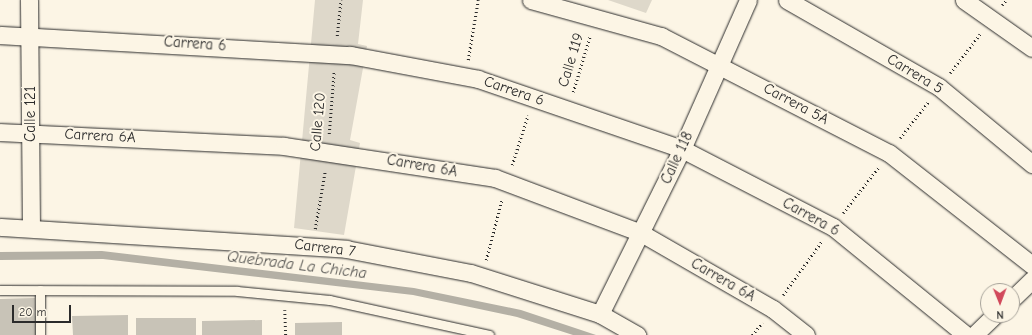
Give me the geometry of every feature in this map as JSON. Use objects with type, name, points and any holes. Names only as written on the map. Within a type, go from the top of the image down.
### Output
[{"type":"street","name":"Calle 121","points":[[29,0],[31,227]]},
{"type":"street","name":"Carrera 5A","points":[[531,0],[661,36],[890,153],[1032,265]]},
{"type":"street","name":"Calle 118","points":[[600,314],[682,149],[718,64],[748,0]]},
{"type":"street","name":"Carrera 5","points":[[787,0],[939,87],[1032,164]]},
{"type":"street","points":[[964,0],[993,17],[1032,48]]},
{"type":"street","name":"Carrera 6","points":[[0,35],[30,34],[335,54],[466,76],[682,149],[833,226],[966,335]]},
{"type":"street","name":"Carrera 6A","points":[[0,132],[31,132],[328,151],[495,178],[641,233],[773,309],[806,335]]},
{"type":"street","name":"Carrera 7","points":[[0,227],[31,227],[312,245],[471,273],[600,314],[637,335]]},
{"type":"street","points":[[1020,291],[1032,280]]},
{"type":"street","points":[[974,335],[987,323]]},
{"type":"lane","points":[[0,290],[237,291],[330,300],[489,335]]},
{"type":"lane","points":[[40,290],[40,335]]},
{"type":"path","name":"Calle 120","points":[[312,245],[328,151],[340,0]]},
{"type":"path","points":[[466,76],[478,0]]},
{"type":"path","name":"Calle 119","points":[[567,110],[595,18]]},
{"type":"path","points":[[285,296],[286,335]]},
{"type":"shaded area","points":[[315,0],[363,0],[358,44],[367,46],[350,140],[360,143],[344,235],[294,228]]},
{"type":"shaded area","points":[[608,0],[652,0],[646,13]]},
{"type":"shaded area","points":[[102,251],[414,288],[521,310],[596,335],[573,335],[517,317],[413,295],[103,259],[0,260],[0,252]]},
{"type":"building","points":[[35,298],[37,335],[0,335],[0,299]]},
{"type":"building","points":[[128,315],[128,335],[73,335],[72,316]]},
{"type":"building","points":[[136,318],[196,318],[196,335],[136,335]]},
{"type":"building","points":[[262,320],[262,335],[202,335],[202,321]]},
{"type":"building","points":[[342,322],[342,335],[295,335],[295,323]]},
{"type":"water label","name":"Quebrada La Chicha","points":[[297,265]]}]
